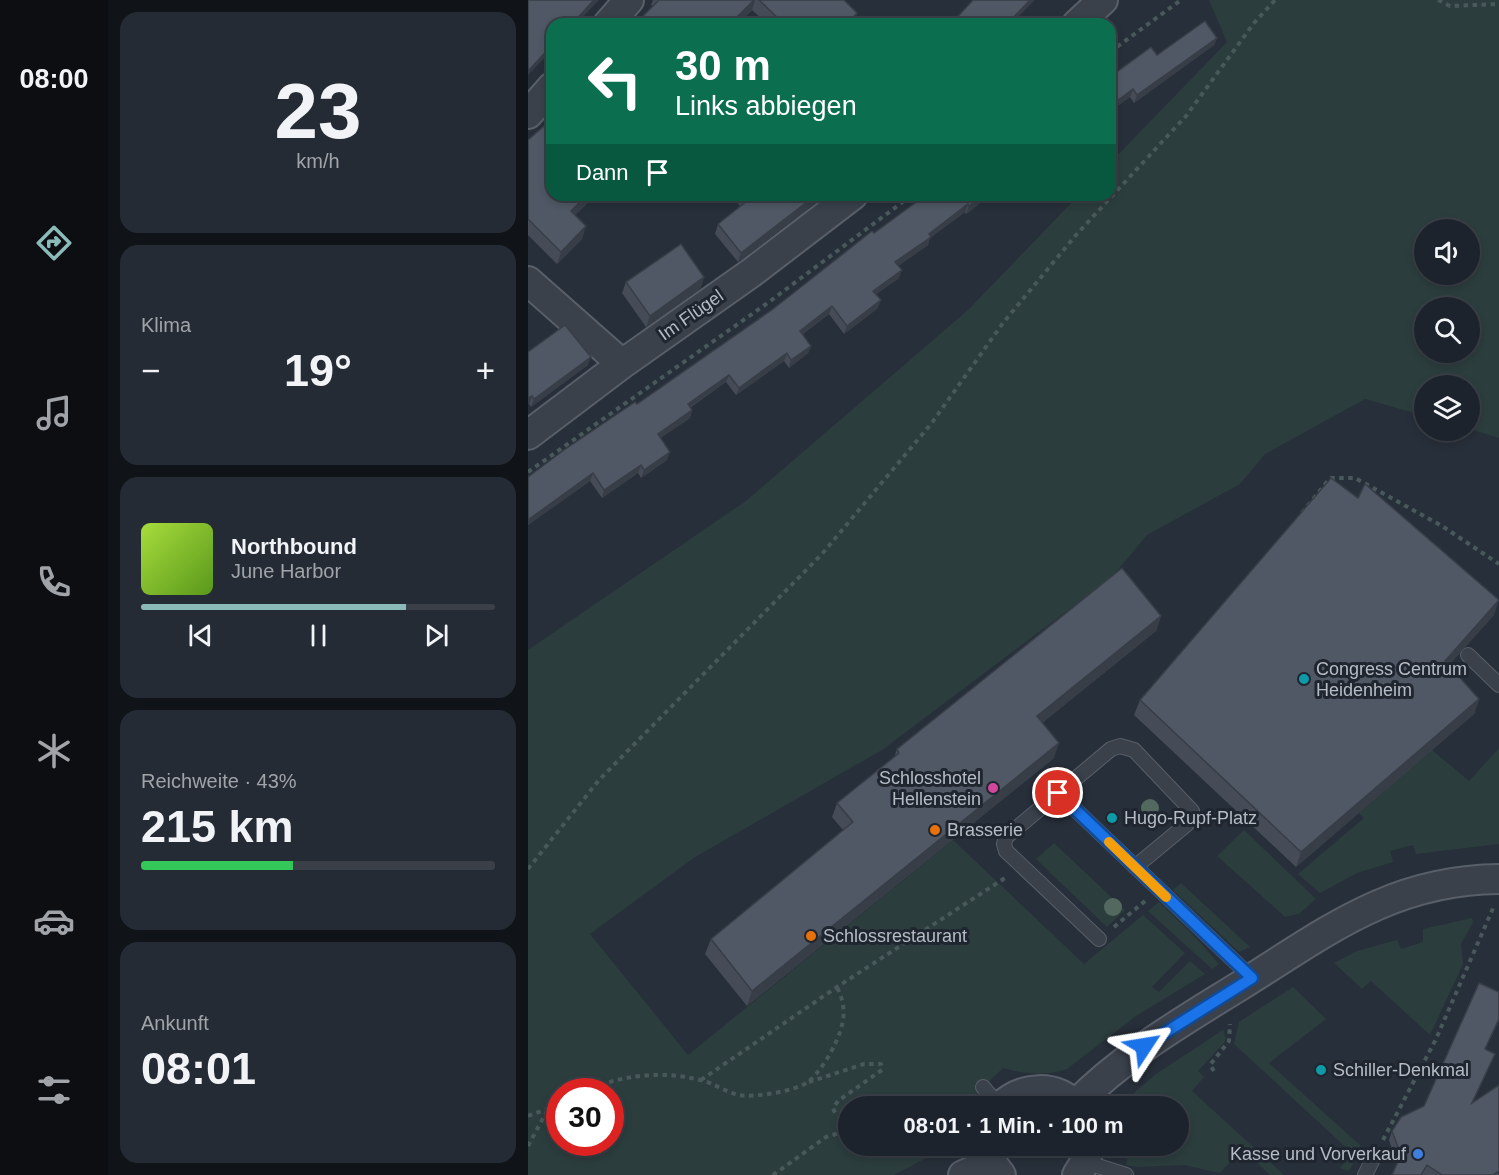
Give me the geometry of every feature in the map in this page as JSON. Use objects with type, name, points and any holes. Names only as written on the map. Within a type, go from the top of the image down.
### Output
[{"type":"street","points":[[613,18],[629,0]]},
{"type":"street","points":[[1084,18],[1103,0]]},
{"type":"street","points":[[528,114],[546,94]]},
{"type":"street","name":"Im Flügel","points":[[528,435],[622,364],[751,273],[845,201]]},
{"type":"street","points":[[528,281],[622,364]]},
{"type":"street","points":[[1086,1096],[1119,1064],[1336,923],[1378,904],[1442,885],[1497,891]]},
{"type":"street","points":[[1011,1096],[1034,1090],[1052,1091],[1060,1096]]},
{"type":"street","points":[[963,1175],[994,1161]]},
{"type":"lane","points":[[1468,655],[1499,685]]},
{"type":"lane","points":[[1099,939],[1006,851],[1004,844],[1006,837],[1111,749],[1120,746],[1134,750],[1192,811],[1187,824],[1135,867]]},
{"type":"lane","points":[[1058,793],[1252,978]]},
{"type":"lane","points":[[1365,1175],[1374,1157]]},
{"type":"lane","points":[[1084,1161],[1126,1175]]},
{"type":"path","points":[[1116,48],[1181,0]]},
{"type":"path","points":[[1116,192],[1185,116],[1254,23],[1275,0]]},
{"type":"path","points":[[1438,0],[1450,6],[1499,4]]},
{"type":"path","points":[[528,472],[770,302],[904,201]]},
{"type":"path","points":[[528,870],[599,780],[822,554],[931,424],[1003,323],[1108,201]]},
{"type":"path","points":[[1298,517],[1330,478],[1355,478],[1442,526],[1499,564]]},
{"type":"path","points":[[701,1080],[837,987],[997,885],[1022,866]]},
{"type":"path","points":[[1099,939],[1159,890]]},
{"type":"path","points":[[1374,1157],[1436,1040],[1497,891]]},
{"type":"path","points":[[808,1082],[832,1050],[842,1026],[844,1002],[837,987]]},
{"type":"path","points":[[1214,1071],[1210,1065],[1226,1047],[1232,1027],[1217,1000]]},
{"type":"path","points":[[624,1080],[639,1076],[669,1076],[701,1080],[727,1092],[748,1097],[762,1096],[864,1064],[881,1064],[882,1070],[845,1096]]},
{"type":"path","points":[[838,1101],[833,1108],[835,1113],[838,1113]]},
{"type":"path","points":[[528,1116],[546,1110]]},
{"type":"path","points":[[528,1146],[546,1113]]},
{"type":"path","points":[[773,1175],[825,1137],[838,1133]]},
{"type":"shaded area","points":[[1209,0],[1499,0],[1499,438],[1480,432],[1480,375],[1414,375],[1414,413],[1365,399],[1265,454],[1240,484],[1147,535],[1112,577],[882,750],[695,857],[590,934],[688,1055],[953,840],[1084,964],[1143,915],[1185,953],[1152,987],[1159,992],[1190,961],[1205,974],[1136,1016],[1067,1069],[1052,1073],[1035,1073],[1003,1068],[974,1096],[838,1096],[838,1156],[930,1156],[894,1175],[528,1175],[528,650],[746,501],[968,310],[1073,201],[1116,201],[1116,157],[1227,42]]},
{"type":"shaded area","points":[[1499,748],[1499,844],[1416,854],[1413,845],[1390,851],[1393,862],[1357,873],[1320,893],[1298,874],[1364,818],[1359,813],[1432,750],[1469,781]]},
{"type":"shaded area","points":[[1244,830],[1316,899],[1299,914],[1285,917],[1217,856]]},
{"type":"shaded area","points":[[1054,843],[1125,910],[1107,927],[1036,859]]},
{"type":"shaded area","points":[[1181,883],[1250,947],[1239,952],[1173,890]]},
{"type":"shaded area","points":[[1159,902],[1219,964],[1212,969],[1148,911]]},
{"type":"shaded area","points":[[1472,918],[1473,922],[1461,944],[1463,964],[1430,1035],[1371,981],[1362,989],[1334,963],[1357,951],[1397,940],[1401,949],[1423,942],[1423,929]]},
{"type":"shaded area","points":[[1293,987],[1326,1019],[1269,1063],[1361,1146],[1348,1171],[1340,1168],[1352,1153],[1234,1044],[1239,1022]]},
{"type":"shaded area","points":[[1223,1030],[1226,1038],[1224,1043],[1198,1071],[1204,1077],[1192,1091],[1284,1175],[1270,1175],[1242,1149],[1220,1173],[1184,1165],[1137,1167],[1126,1165],[1128,1156],[1189,1156],[1189,1096],[1130,1096],[1156,1074]]},
{"type":"building","points":[[528,0],[594,0],[578,18],[546,18],[546,52],[528,71]]},
{"type":"building","points":[[659,0],[754,0],[736,18],[641,18]]},
{"type":"building","points":[[759,0],[844,0],[857,13],[852,18],[778,18]]},
{"type":"building","points":[[973,0],[1030,0],[1013,18],[956,18]]},
{"type":"building","points":[[1205,21],[1217,38],[1137,95],[1133,89],[1116,102],[1116,73],[1151,47],[1157,55]]},
{"type":"building","points":[[546,124],[546,201],[581,201],[571,211],[586,226],[561,252],[528,219],[528,140]]},
{"type":"building","points":[[747,201],[808,201],[741,253],[718,224]]},
{"type":"building","points":[[918,201],[976,201],[969,206],[968,204],[929,234],[931,237],[895,262],[902,270],[873,291],[881,300],[847,326],[832,306],[800,331],[811,346],[791,360],[787,353],[739,388],[729,375],[688,404],[692,410],[658,434],[670,452],[644,470],[641,465],[604,490],[593,473],[528,520],[528,477],[564,450],[635,402],[637,404],[773,309],[872,231],[874,233]]},
{"type":"building","points":[[681,244],[704,277],[650,316],[626,282]]},
{"type":"building","points":[[565,325],[591,357],[534,399],[532,396],[528,398],[528,352]]},
{"type":"building","name":"Congress Centrum Heidenheim","points":[[1331,478],[1358,498],[1365,484],[1499,600],[1445,661],[1479,699],[1301,852],[1140,700]]},
{"type":"building","points":[[1122,568],[1161,616],[1037,716],[1059,743],[752,991],[711,939],[853,822],[837,803],[899,753],[897,749]]},
{"type":"building","points":[[1479,983],[1499,992],[1499,1019],[1485,1049],[1495,1054],[1472,1103],[1499,1085],[1499,1171],[1493,1175],[1442,1175],[1427,1165],[1421,1175],[1392,1175],[1401,1155],[1392,1131],[1401,1117],[1424,1106]]},
{"type":"slow traffic","points":[[1109,842],[1166,897]]},
{"type":"place","name":"Congress Centrum Heidenheim","points":[[1304,679]]},
{"type":"place","name":"Schlosshotel Hellenstein","points":[[993,788]]},
{"type":"place","name":"Hugo-Rupf-Platz","points":[[1112,818]]},
{"type":"place","name":"Brasserie","points":[[935,830]]},
{"type":"place","name":"Schlossrestaurant","points":[[811,936]]},
{"type":"place","name":"Schiller-Denkmal","points":[[1321,1070]]},
{"type":"place","name":"Kasse und Vorverkauf","points":[[1418,1154]]},
{"type":"route","points":[[1058,793],[1252,978],[1144,1046]]}]
